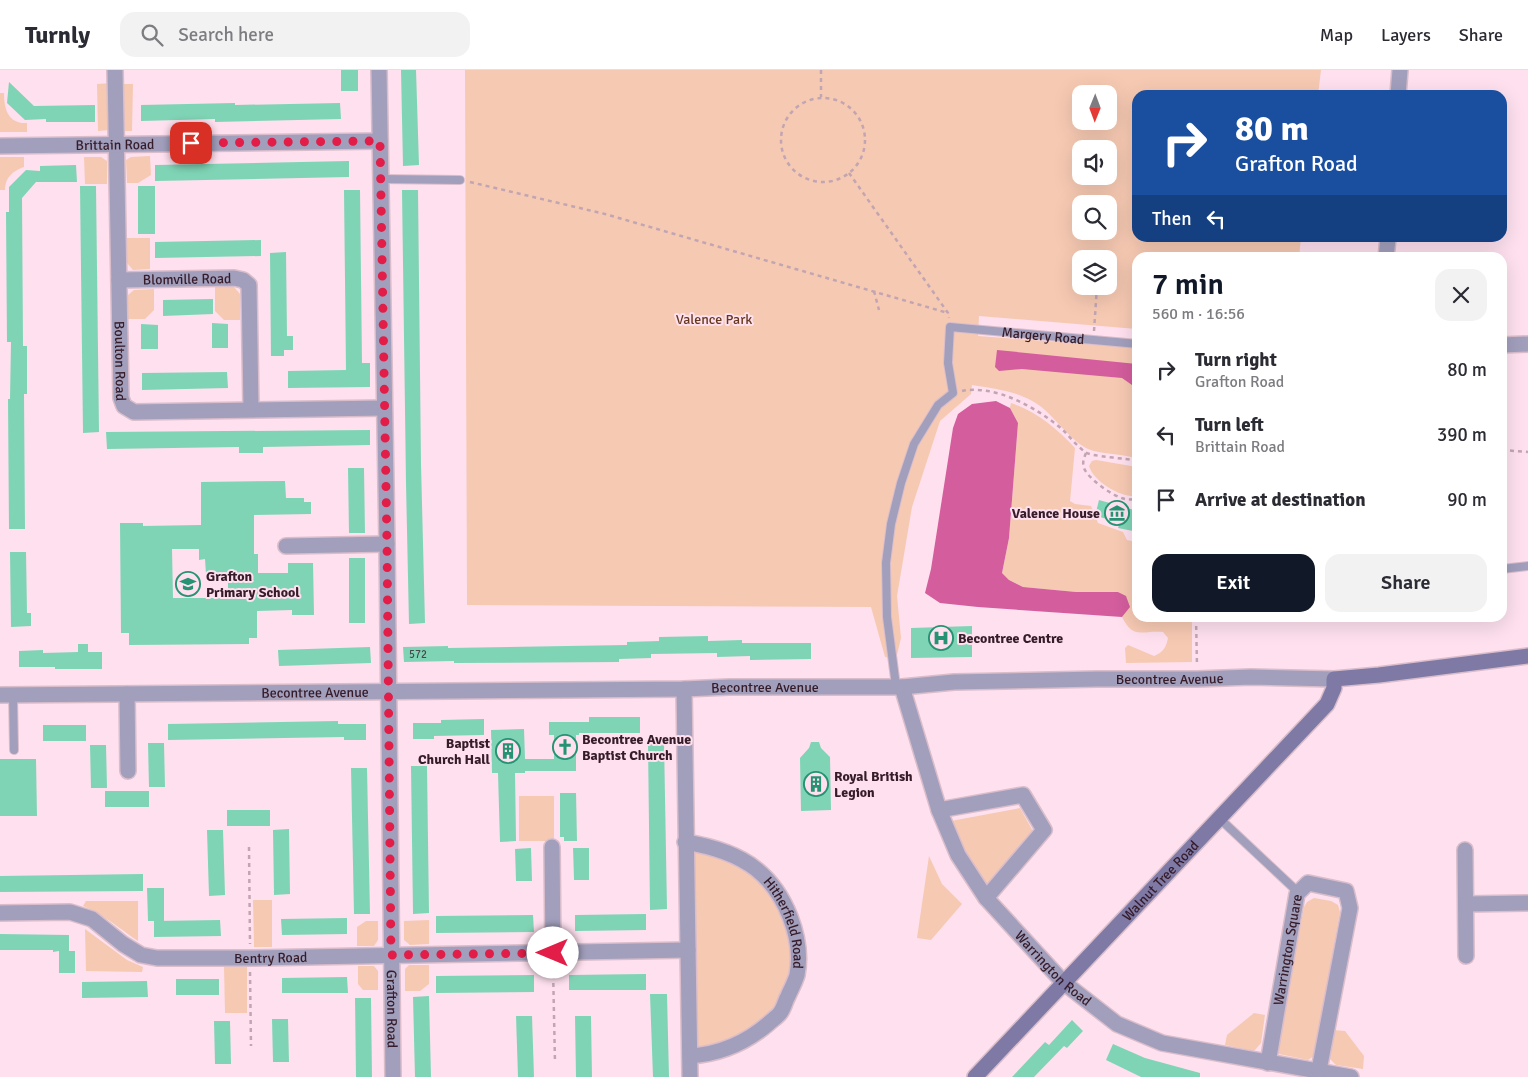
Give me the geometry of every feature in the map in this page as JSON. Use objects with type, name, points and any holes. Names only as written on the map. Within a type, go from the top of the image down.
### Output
[{"type":"street","name":"Boulton Road","points":[[115,70],[121,398],[124,406],[134,412],[384,408]]},
{"type":"street","name":"Grafton Road","points":[[379,70],[387,544],[392,1077]]},
{"type":"street","points":[[1398,90],[1400,70]]},
{"type":"street","name":"Brittain Road","points":[[0,146],[380,141]]},
{"type":"street","name":"Blomville Road","points":[[119,280],[234,278],[243,280],[249,285],[251,409]]},
{"type":"street","points":[[1507,345],[1528,344]]},
{"type":"street","points":[[286,546],[387,544]]},
{"type":"street","name":"Becontree Avenue","points":[[6,695],[899,686],[964,681],[1251,677],[1334,679],[1528,656]]},
{"type":"street","name":"Walnut Tree Road","points":[[975,1077],[1327,704],[1334,688],[1334,679]]},
{"type":"street","name":"Warrington Road","points":[[899,686],[939,810],[958,855],[986,898],[1063,982],[1117,1024],[1162,1043],[1351,1077]]},
{"type":"street","points":[[684,689],[690,1077]]},
{"type":"street","points":[[127,694],[128,771]]},
{"type":"street","points":[[939,810],[1023,795],[1044,830],[986,898]]},
{"type":"street","name":"Hitherfield Road","points":[[685,842],[711,846],[737,857],[756,868],[771,884],[789,914],[798,946],[797,975],[780,1013],[758,1033],[736,1046],[707,1055],[690,1056]]},
{"type":"street","points":[[552,847],[553,953]]},
{"type":"street","points":[[1465,850],[1466,956]]},
{"type":"street","name":"Warrington Square","points":[[1268,1063],[1297,894],[1308,883],[1346,890],[1350,908],[1318,1070]]},
{"type":"street","points":[[1467,904],[1528,903]]},
{"type":"street","name":"Bentry Road","points":[[0,913],[70,912],[92,919],[123,944],[141,955],[157,958],[688,950]]},
{"type":"lane","points":[[381,179],[460,180]]},
{"type":"lane","points":[[899,686],[887,617],[886,563],[890,524],[900,483],[914,444],[938,405],[953,393],[948,363],[950,327]]},
{"type":"lane","name":"Margery Road","points":[[950,327],[1132,343]]},
{"type":"lane","points":[[1507,568],[1528,566]]},
{"type":"lane","points":[[6,695],[14,750]]},
{"type":"lane","points":[[1219,818],[1299,893]]},
{"type":"path","points":[[821,70],[821,97]]},
{"type":"path","points":[[821,97],[834,99],[846,104],[856,113],[863,125],[864,151],[850,173],[836,180],[822,182],[808,180],[795,172],[786,161],[781,148],[780,133],[785,119],[794,108],[807,100],[821,97]]},
{"type":"path","points":[[850,173],[948,312],[950,327]]},
{"type":"path","points":[[460,180],[605,214],[948,312]]},
{"type":"path","points":[[874,291],[879,310]]},
{"type":"path","points":[[1093,340],[1096,295]]},
{"type":"path","points":[[953,393],[969,389],[1011,397],[1037,410],[1062,429],[1086,453],[1132,460]]},
{"type":"path","points":[[1507,450],[1528,452]]},
{"type":"path","points":[[1086,453],[1083,462],[1084,469],[1089,477],[1113,494],[1126,499],[1132,499]]},
{"type":"path","points":[[1196,622],[1197,679]]},
{"type":"path","points":[[553,953],[555,1063]]},
{"type":"green space","name":"Valence Park","points":[[465,70],[1321,70],[1319,90],[1132,90],[1132,242],[1301,242],[1300,252],[1132,252],[1132,329],[979,316],[978,336],[1132,348],[1132,458],[1100,452],[1082,446],[1045,410],[1029,399],[1010,392],[972,385],[971,394],[940,421],[912,507],[897,596],[901,638],[896,659],[885,657],[871,607],[467,605]]},
{"type":"green space","points":[[112,83],[110,130],[98,131],[97,84]]},
{"type":"green space","points":[[119,84],[133,84],[132,131],[124,131],[119,125]]},
{"type":"green space","points":[[0,93],[4,93],[8,114],[15,121],[27,123],[27,132],[0,132]]},
{"type":"green space","points":[[150,156],[151,175],[138,183],[127,183],[126,160],[131,157]]},
{"type":"green space","points":[[0,157],[24,157],[24,167],[10,175],[6,181],[5,190],[0,190]]},
{"type":"green space","points":[[84,157],[101,157],[107,161],[107,184],[85,184]]},
{"type":"green space","points":[[127,238],[150,238],[150,269],[133,270],[127,263]]},
{"type":"green space","points":[[215,287],[234,287],[240,294],[240,320],[224,320],[215,311]]},
{"type":"green space","points":[[154,289],[154,310],[145,319],[128,319],[128,295],[134,290]]},
{"type":"green space","points":[[1011,403],[1046,421],[1075,448],[1070,501],[1075,504],[1091,506],[1098,523],[1123,532],[1127,540],[1132,541],[1132,622],[1192,622],[1192,662],[1126,663],[1125,648],[1128,645],[1154,656],[1164,649],[1168,638],[1163,632],[1139,632],[1130,629],[1122,617],[1129,607],[1126,597],[1118,592],[1076,592],[1023,587],[1009,580],[1002,573],[1009,538],[1018,423],[1010,408]]},
{"type":"green space","points":[[1096,460],[1132,466],[1132,496],[1116,492],[1096,478],[1089,466],[1092,461]]},
{"type":"green space","points":[[519,796],[554,796],[554,841],[519,841]]},
{"type":"green space","points":[[1020,808],[1034,833],[985,887],[964,855],[951,821]]},
{"type":"green space","points":[[685,842],[737,857],[789,913],[797,975],[758,1033],[690,1056]]},
{"type":"green space","points":[[929,856],[942,884],[962,904],[931,940],[917,938]]},
{"type":"green space","points":[[1314,898],[1331,901],[1338,905],[1340,912],[1314,1056],[1308,1060],[1279,1054],[1277,1049],[1304,907],[1307,902]]},
{"type":"green space","points":[[253,900],[272,900],[272,947],[254,947]]},
{"type":"green space","points":[[86,901],[138,901],[138,941],[104,917],[83,906]]},
{"type":"green space","points":[[429,920],[429,944],[410,945],[404,940],[404,921]]},
{"type":"green space","points":[[366,921],[378,921],[378,940],[374,946],[357,946],[357,927]]},
{"type":"green space","points":[[85,929],[127,960],[143,967],[142,972],[86,971]]},
{"type":"green space","points":[[409,965],[429,965],[429,984],[420,991],[405,991],[405,969]]},
{"type":"green space","points":[[358,966],[374,966],[378,971],[378,990],[363,990],[358,984]]},
{"type":"green space","points":[[224,967],[247,967],[247,1013],[225,1013]]},
{"type":"green space","points":[[1254,1013],[1265,1015],[1261,1043],[1254,1051],[1225,1045],[1227,1035]]},
{"type":"green space","points":[[1333,1030],[1345,1031],[1364,1056],[1363,1069],[1336,1065],[1330,1059]]},
{"type":"shaded area","points":[[997,350],[1132,364],[1132,385],[1122,378],[1022,369],[999,371],[995,367]]},
{"type":"shaded area","points":[[996,401],[1010,408],[1018,423],[1009,538],[1002,573],[1009,580],[1023,587],[1076,592],[1118,592],[1126,596],[1130,607],[1122,617],[940,603],[925,593],[931,569],[953,428],[958,414],[972,404]]},
{"type":"building","points":[[341,70],[358,70],[358,91],[341,91]]},
{"type":"building","points":[[401,70],[416,70],[419,165],[403,166]]},
{"type":"building","points":[[9,82],[34,106],[95,105],[95,122],[46,122],[46,119],[25,120],[7,103]]},
{"type":"building","points":[[235,103],[235,105],[340,103],[341,119],[215,122],[215,119],[141,121],[141,105]]},
{"type":"building","points":[[349,161],[349,177],[155,181],[155,165]]},
{"type":"building","points":[[76,165],[77,182],[36,182],[22,198],[23,346],[27,346],[27,394],[24,394],[25,529],[9,529],[8,399],[10,399],[11,342],[7,342],[6,212],[9,212],[9,187],[26,170],[40,171],[40,166]]},
{"type":"building","points":[[80,186],[96,186],[99,432],[83,433]]},
{"type":"building","points":[[138,186],[155,186],[155,234],[138,234]]},
{"type":"building","points":[[344,190],[360,190],[362,363],[370,363],[370,387],[288,388],[288,371],[346,370]]},
{"type":"building","points":[[402,190],[418,190],[425,623],[409,624],[406,483]]},
{"type":"building","points":[[261,240],[261,256],[155,258],[155,242]]},
{"type":"building","points":[[286,252],[287,336],[293,336],[293,350],[284,350],[284,356],[271,356],[270,253]]},
{"type":"building","points":[[213,299],[213,314],[163,316],[163,300]]},
{"type":"building","points":[[212,323],[228,324],[228,348],[212,348]]},
{"type":"building","points":[[141,324],[158,325],[158,349],[141,349]]},
{"type":"building","points":[[227,372],[228,388],[142,390],[142,373]]},
{"type":"building","points":[[370,430],[370,445],[263,447],[263,453],[239,453],[239,447],[107,449],[106,432]]},
{"type":"building","points":[[348,468],[364,468],[365,533],[349,533]]},
{"type":"building","points":[[285,481],[286,498],[304,498],[304,502],[311,502],[311,514],[254,515],[254,554],[258,554],[258,573],[288,573],[288,563],[313,563],[314,615],[292,615],[292,610],[257,611],[257,638],[249,638],[249,644],[129,645],[129,633],[121,633],[120,523],[143,523],[143,526],[201,525],[201,482]],"holes":[[[172,549],[199,549],[199,560],[205,559],[206,574],[228,574],[228,598],[173,598]]]},
{"type":"building","name":"Valence House","points":[[1099,500],[1132,509],[1132,531],[1118,528],[1120,522],[1095,516]]},
{"type":"building","points":[[10,552],[26,552],[27,613],[31,613],[31,626],[11,627]]},
{"type":"building","points":[[349,558],[365,558],[365,623],[349,623]]},
{"type":"building","name":"Becontree Centre","points":[[972,626],[972,657],[911,658],[911,628]]},
{"type":"building","points":[[708,636],[708,641],[742,640],[742,643],[811,643],[811,659],[750,660],[750,656],[717,657],[717,653],[651,654],[651,658],[619,659],[619,662],[404,662],[403,647],[627,645],[627,642],[659,641],[659,637]]},
{"type":"building","points":[[78,644],[88,644],[88,652],[102,652],[102,669],[19,667],[19,651],[43,650],[43,653],[78,652]]},
{"type":"building","points":[[370,647],[371,663],[279,666],[278,650]]},
{"type":"building","points":[[589,717],[640,717],[640,733],[579,733],[579,735],[576,735],[576,771],[525,771],[525,773],[515,773],[516,841],[500,842],[498,773],[492,773],[491,730],[524,729],[525,759],[554,759],[554,735],[549,735],[549,722],[589,722]]},
{"type":"building","points":[[484,719],[484,735],[434,736],[434,739],[413,739],[413,723],[441,723],[441,720]]},
{"type":"building","points":[[338,721],[338,724],[366,724],[366,740],[344,740],[344,737],[168,740],[168,724]]},
{"type":"building","points":[[43,725],[86,725],[86,741],[43,741]]},
{"type":"building","points":[[664,741],[667,909],[650,910],[648,742]]},
{"type":"building","name":"Royal British Legion","points":[[811,742],[819,742],[821,748],[830,757],[831,810],[801,811],[800,758],[809,748]]},
{"type":"building","points":[[148,743],[164,743],[165,787],[149,787]]},
{"type":"building","points":[[90,745],[106,745],[107,788],[91,788]]},
{"type":"building","points":[[0,759],[36,759],[37,816],[0,816]]},
{"type":"building","points":[[411,766],[427,766],[429,913],[413,914]]},
{"type":"building","points":[[351,768],[367,768],[370,914],[354,914]]},
{"type":"building","points":[[105,791],[149,791],[149,807],[105,807]]},
{"type":"building","points":[[560,793],[576,793],[577,841],[564,841],[564,837],[560,837]]},
{"type":"building","points":[[227,810],[270,810],[270,826],[227,826]]},
{"type":"building","points":[[289,829],[290,894],[274,895],[273,830]]},
{"type":"building","points":[[207,830],[223,830],[225,895],[209,896]]},
{"type":"building","points":[[531,848],[532,881],[516,881],[515,849]]},
{"type":"building","points":[[573,848],[589,848],[589,880],[574,880]]},
{"type":"building","points":[[143,874],[143,891],[0,892],[0,876]]},
{"type":"building","points":[[147,888],[164,888],[164,921],[148,921]]},
{"type":"building","points":[[646,914],[646,930],[575,931],[575,915]]},
{"type":"building","points":[[533,915],[534,932],[436,933],[436,916]]},
{"type":"building","points":[[347,918],[347,934],[282,935],[281,919]]},
{"type":"building","points":[[220,920],[221,936],[154,937],[154,921]]},
{"type":"building","points":[[0,934],[69,935],[69,951],[75,951],[75,973],[59,973],[59,951],[0,950]]},
{"type":"building","points":[[646,974],[646,990],[569,990],[569,975]]},
{"type":"building","points":[[534,975],[534,992],[436,993],[436,976]]},
{"type":"building","points":[[347,977],[348,993],[282,993],[282,978]]},
{"type":"building","points":[[176,979],[219,979],[219,995],[176,995]]},
{"type":"building","points":[[147,981],[148,997],[82,998],[82,982]]},
{"type":"building","points":[[650,994],[667,994],[669,1077],[653,1077]]},
{"type":"building","points":[[429,996],[431,1077],[415,1077],[413,997]]},
{"type":"building","points":[[355,998],[371,998],[372,1077],[356,1077]]},
{"type":"building","points":[[516,1016],[532,1016],[534,1077],[518,1077]]},
{"type":"building","points":[[575,1016],[591,1016],[592,1077],[576,1077]]},
{"type":"building","points":[[272,1019],[288,1019],[289,1062],[273,1062]]},
{"type":"building","points":[[1072,1020],[1083,1031],[1067,1048],[1064,1046],[1034,1077],[1012,1077],[1045,1042],[1049,1045]]},
{"type":"building","points":[[214,1021],[230,1021],[231,1064],[215,1064]]},
{"type":"building","points":[[1113,1044],[1145,1058],[1200,1073],[1200,1077],[1141,1077],[1106,1060]]},
{"type":"place","name":"Valence House","points":[[1117,513]]},
{"type":"place","name":"Grafton Primary School","points":[[188,584]]},
{"type":"place","name":"Becontree Centre","points":[[941,638]]},
{"type":"place","name":"Becontree Avenue Baptist Church","points":[[565,747]]},
{"type":"place","name":"Baptist Church Hall","points":[[508,751]]},
{"type":"place","name":"Royal British Legion","points":[[816,784]]},
{"type":"route","points":[[191,143],[380,141],[387,544],[391,955],[553,953]]}]
